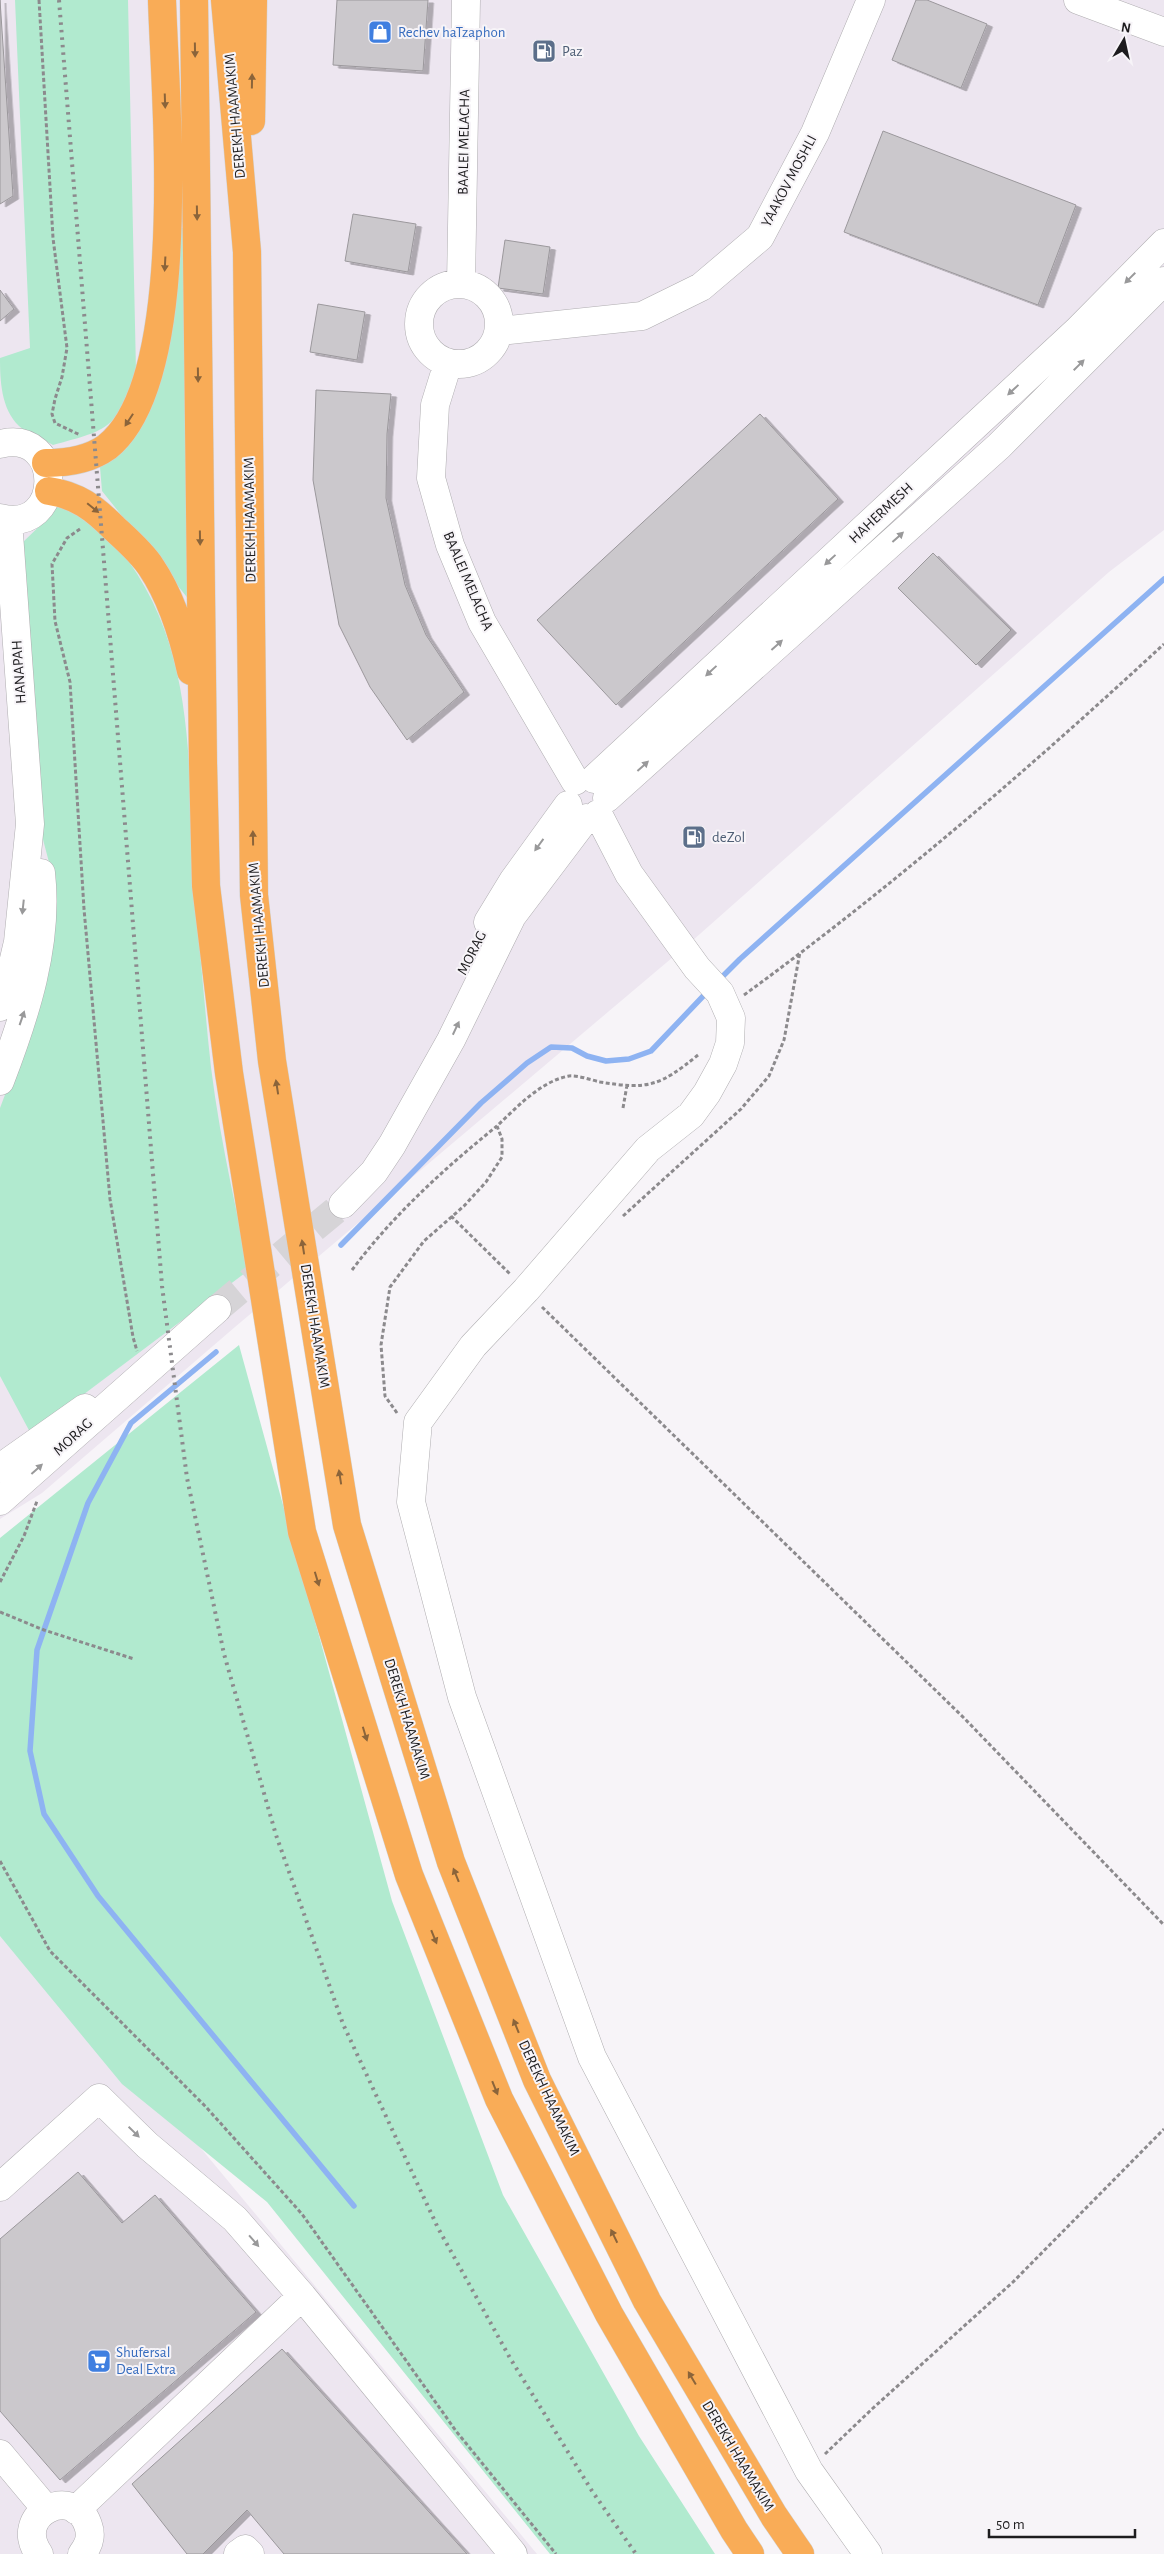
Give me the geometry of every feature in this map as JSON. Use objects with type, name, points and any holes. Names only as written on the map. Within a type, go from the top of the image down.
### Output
[{"type":"highway","points":[[46,463],[85,459],[106,447],[121,432],[134,412],[149,374],[159,334],[168,217],[162,0]]},
{"type":"highway","points":[[194,0],[206,886],[229,1073],[302,1532],[409,1875],[499,2099],[609,2314],[734,2530],[750,2554]]},
{"type":"highway","name":"DEREKH HAAMAKIM","points":[[225,0],[248,252],[254,895],[272,1062],[347,1525],[451,1862],[537,2080],[647,2301],[774,2516],[800,2554]]},
{"type":"highway","points":[[248,252],[253,0]]},
{"type":"highway","points":[[49,491],[62,492],[89,505],[151,566],[166,593],[185,643],[197,694],[203,763]]},
{"type":"street","name":"BAALEI MELACHA","points":[[461,284],[466,0]]},
{"type":"street","name":"YAAKOV MOSHLI","points":[[499,331],[642,316],[701,287],[760,236],[815,133],[871,0]]},
{"type":"street","points":[[1078,0],[1164,32]]},
{"type":"street","name":"HAHERMESH","points":[[588,799],[1077,331],[1164,243]]},
{"type":"street","name":"HAHERMESH","points":[[588,799],[999,446],[1164,281]]},
{"type":"street","points":[[461,284],[474,287],[490,299],[499,317],[499,331],[495,344],[486,354],[475,361],[462,365],[448,363],[436,358],[427,348],[421,337],[419,324],[421,311],[427,300],[436,291],[448,285],[461,284]]},
{"type":"street","name":"BAALEI MELACHA","points":[[448,363],[435,406],[431,478],[450,545],[482,622],[588,799],[629,874],[697,968],[723,1000]]},
{"type":"street","points":[[0,444],[19,443],[29,446],[46,463],[49,472],[49,491],[45,501],[29,516],[4,519]]},
{"type":"street","name":"HANAPAH","points":[[0,1007],[7,988],[20,927],[30,824],[4,519]]},
{"type":"street","name":"MORAG","points":[[343,1204],[374,1172],[392,1146],[451,1040],[512,916],[588,799]]},
{"type":"street","name":"HANAPAH","points":[[2,1074],[29,997],[40,930],[43,884],[39,854],[30,824]]},
{"type":"street","points":[[723,1000],[731,1018],[730,1043],[723,1064],[707,1093],[691,1115],[648,1149],[526,1290],[473,1346],[418,1422],[411,1502],[462,1697],[592,2057],[809,2471],[868,2554]]},
{"type":"street","points":[[0,1032],[5,1046],[2,1074]]},
{"type":"street","name":"MORAG","points":[[0,1501],[217,1309]]},
{"type":"street","name":"MORAG","points":[[0,1468],[74,1414],[144,1372]]},
{"type":"street","points":[[0,2187],[98,2098],[147,2145],[235,2219],[302,2296],[513,2554]]},
{"type":"street","points":[[76,2510],[302,2296]]},
{"type":"street","points":[[0,2454],[46,2509]]},
{"type":"street","points":[[33,2549],[34,2522],[46,2509],[61,2505],[76,2510],[83,2515],[90,2532],[90,2540],[82,2554]]},
{"type":"street","points":[[238,2554],[245,2548],[250,2554]]},
{"type":"path","points":[[39,0],[53,238],[67,348],[62,377],[52,414],[55,422],[79,434],[89,444],[91,456]]},
{"type":"path","points":[[89,505],[87,522],[67,538],[52,564],[55,621],[70,682],[84,908],[110,1198],[133,1337],[144,1372]]},
{"type":"path","points":[[723,1000],[892,881],[1075,726],[1164,644]]},
{"type":"path","points":[[352,1270],[396,1217],[468,1149],[539,1089],[570,1076],[639,1087],[676,1073],[698,1055]]},
{"type":"path","points":[[623,1108],[628,1085]]},
{"type":"path","points":[[418,1422],[397,1412],[385,1396],[381,1346],[390,1287],[424,1241],[486,1182],[502,1157],[502,1139],[497,1126]]},
{"type":"path","points":[[451,1216],[958,1712],[1164,1925]]},
{"type":"path","points":[[0,1582],[24,1536],[38,1499]]},
{"type":"path","points":[[0,1612],[44,1630],[134,1659]]},
{"type":"path","points":[[0,1862],[50,1952],[206,2107],[302,2214],[456,2431],[556,2554]]},
{"type":"path","points":[[809,2471],[872,2409],[1013,2282],[1164,2129]]},
{"type":"shaded area","points":[[0,0],[1164,0],[1164,530],[1109,572],[692,941],[235,1327],[42,1493],[0,1519]]},
{"type":"shaded area","points":[[0,1908],[214,2164],[537,2554],[0,2554]]},
{"type":"green space","points":[[15,0],[128,0],[136,371],[122,405],[109,424],[88,435],[53,445],[26,432],[13,419],[5,403],[0,376],[0,358],[30,348]]},
{"type":"green space","points":[[174,228],[186,228],[190,601],[102,491],[100,467],[125,449],[140,427],[152,401],[160,373],[169,313]]},
{"type":"green space","points":[[57,497],[102,529],[134,569],[155,606],[169,644],[179,683],[189,764],[201,967],[211,1068],[225,1155],[249,1270],[31,1434],[0,1376],[0,1108],[17,1063],[50,866],[41,832],[23,542],[51,515]]},
{"type":"green space","points":[[239,1345],[392,1901],[503,2195],[639,2436],[715,2554],[550,2554],[267,2202],[122,2084],[0,1936],[0,1538]]},
{"type":"building","points":[[0,0],[13,196],[0,204]]},
{"type":"building","name":"Rechev haTzaphon","points":[[337,0],[428,0],[423,71],[333,65]]},
{"type":"building","points":[[916,0],[927,0],[987,24],[961,88],[892,60]]},
{"type":"building","points":[[883,131],[1076,205],[1038,305],[844,232]]},
{"type":"building","points":[[353,214],[416,224],[408,272],[345,261]]},
{"type":"building","points":[[505,240],[550,247],[543,294],[498,288]]},
{"type":"building","points":[[0,290],[14,309],[0,321]]},
{"type":"building","points":[[318,304],[365,312],[357,360],[310,352]]},
{"type":"building","points":[[316,390],[391,394],[387,434],[386,498],[405,585],[426,635],[464,692],[407,740],[370,687],[339,625],[313,480]]},
{"type":"building","points":[[760,414],[838,499],[616,705],[537,620]]},
{"type":"building","points":[[933,553],[1011,630],[976,665],[898,588]]},
{"type":"building","name":"Shufersal Deal Extra","points":[[78,2172],[122,2223],[155,2195],[256,2312],[60,2480],[0,2411],[0,2239]]},
{"type":"building","points":[[282,2349],[467,2554],[284,2554],[247,2510],[203,2554],[187,2554],[132,2484]]},
{"type":"waterway","points":[[718,981],[740,959],[1164,579]]},
{"type":"waterway","points":[[341,1245],[481,1103],[527,1063],[551,1047],[572,1048],[587,1056],[606,1061],[629,1059],[651,1051],[708,991]]},
{"type":"waterway","points":[[216,1352],[131,1423],[88,1503],[37,1650],[30,1751],[44,1814],[98,1896],[354,2206]]},
{"type":"tunnel","points":[[217,1309],[343,1204]]},
{"type":"railway","points":[[59,0],[162,1286],[187,1478],[224,1654],[276,1835],[343,2024],[438,2228],[510,2358],[592,2491],[636,2554]]},
{"type":"place","name":"Rechev haTzaphon","points":[[380,32]]},
{"type":"place","name":"Paz","points":[[544,51]]},
{"type":"place","name":"deZol","points":[[694,837]]},
{"type":"place","name":"Shufersal Deal Extra","points":[[99,2361]]}]
